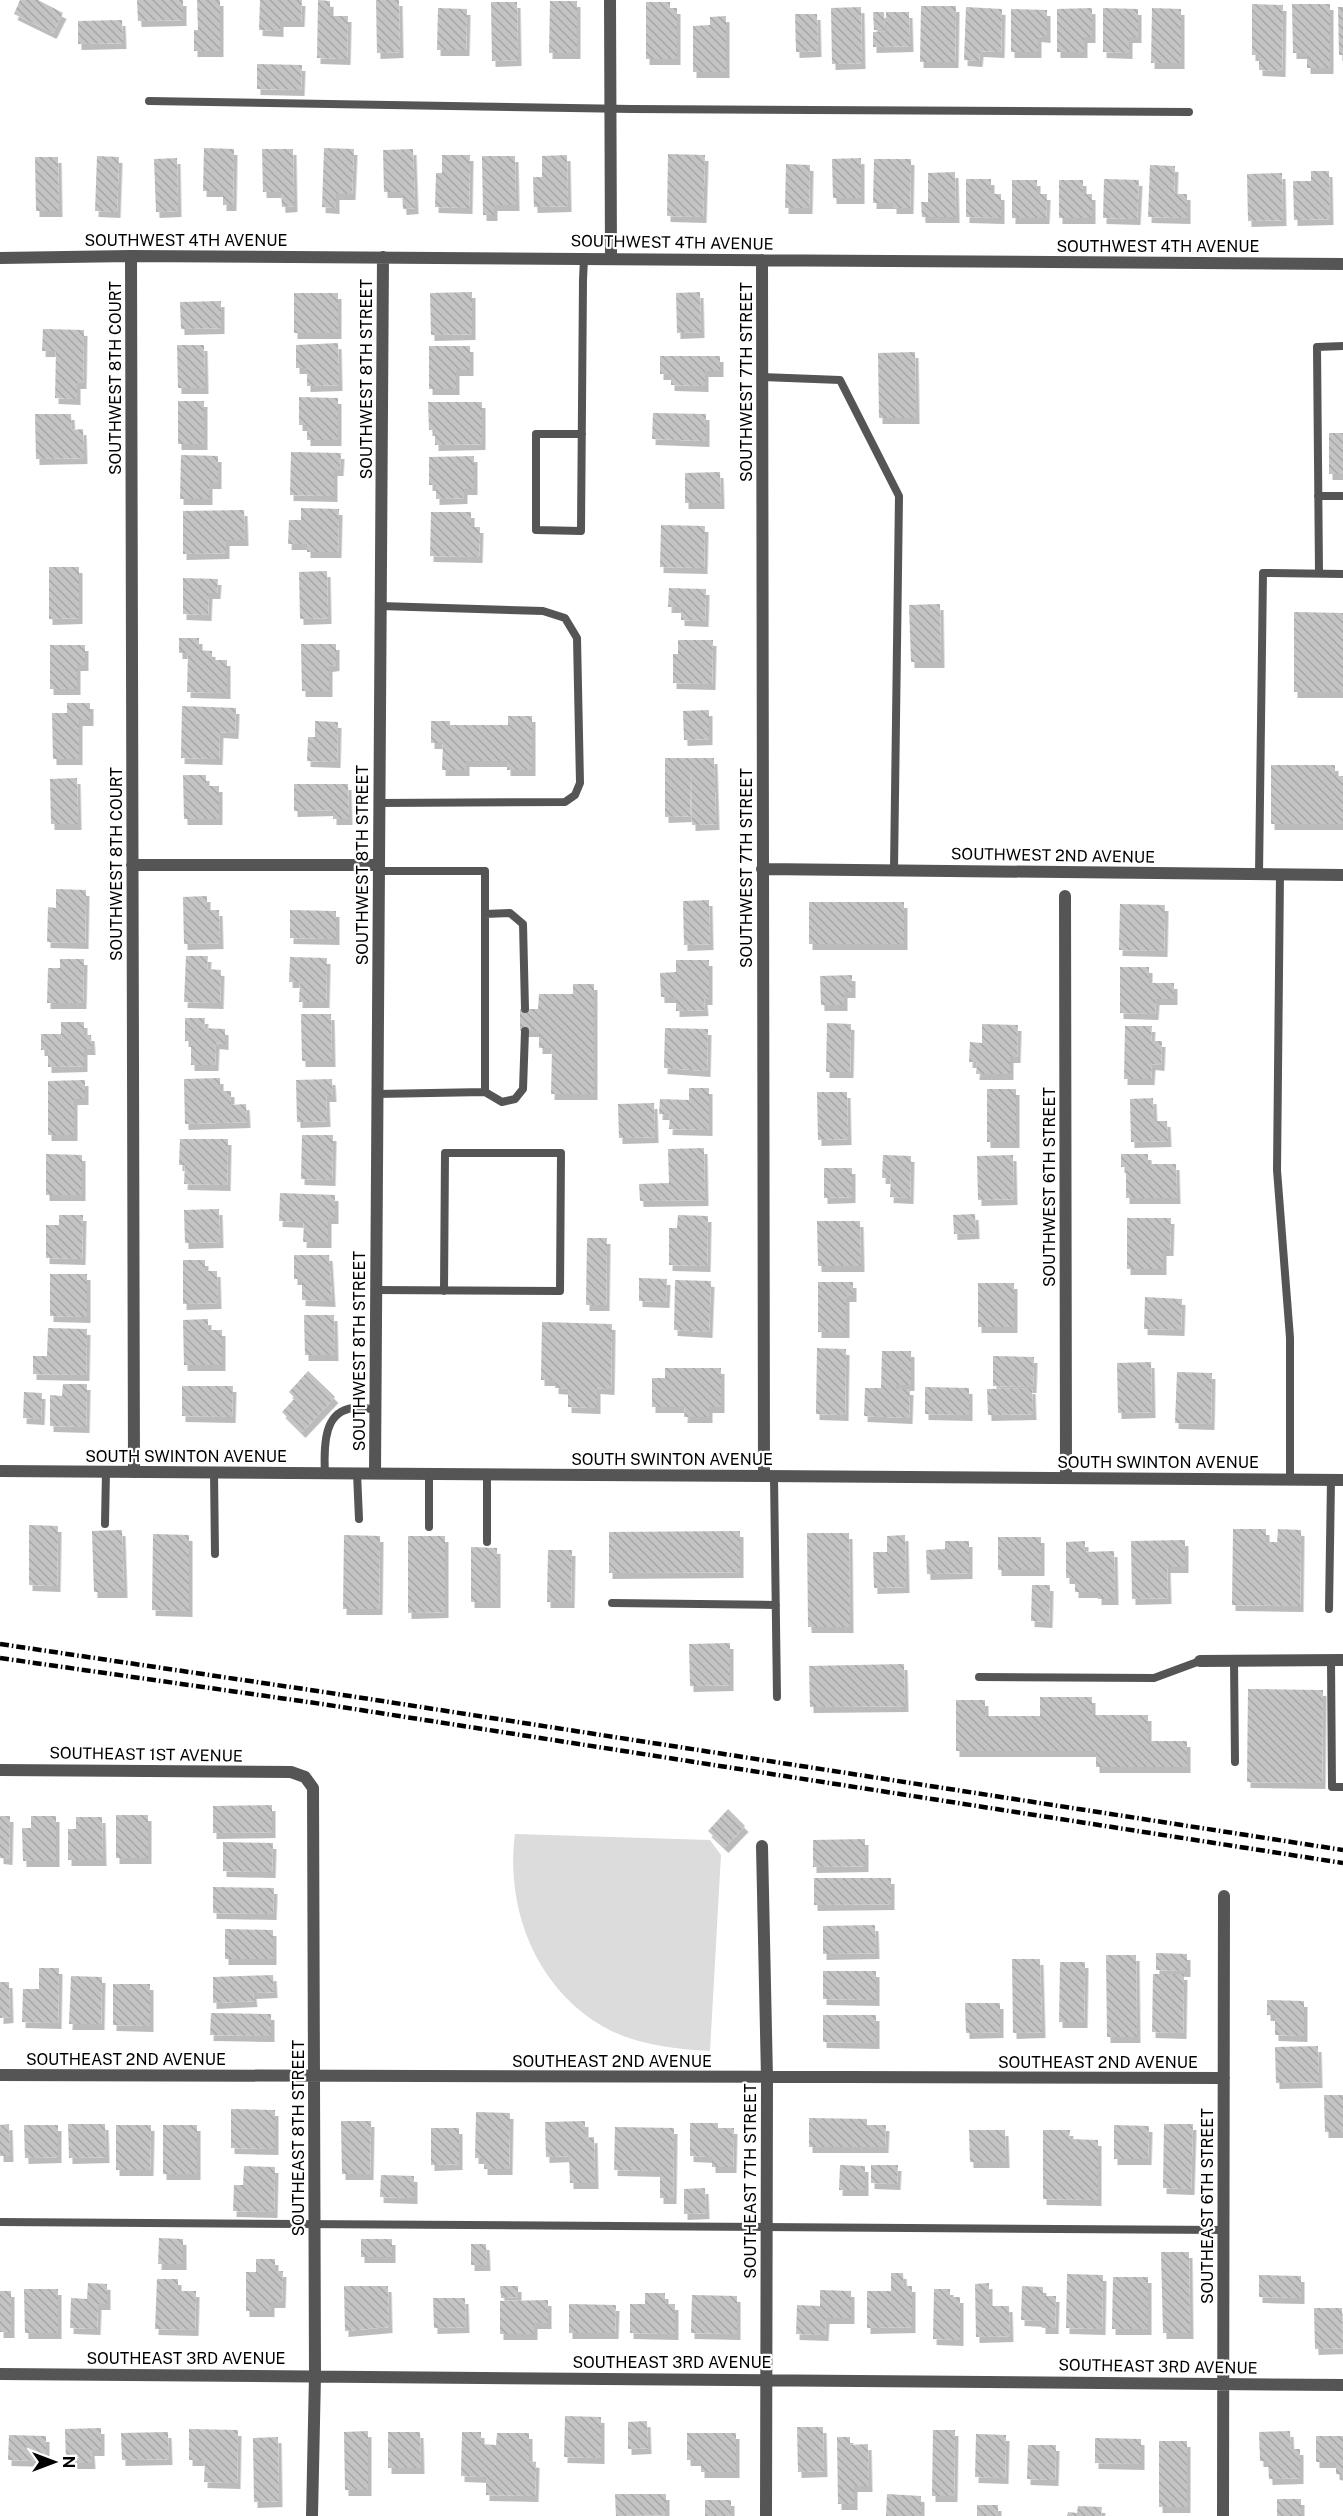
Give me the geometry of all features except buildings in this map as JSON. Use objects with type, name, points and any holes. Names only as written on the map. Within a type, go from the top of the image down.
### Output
[{"type":"street","points":[[610,0],[611,258]]},
{"type":"street","name":"SOUTHWEST 4TH AVENUE","points":[[0,258],[131,256],[611,258],[1343,264]]},
{"type":"street","name":"SOUTHWEST 8TH COURT","points":[[131,256],[134,1472]]},
{"type":"street","name":"SOUTHWEST 8TH STREET","points":[[375,1473],[383,257]]},
{"type":"street","name":"SOUTHWEST 7TH STREET","points":[[762,260],[762,869],[769,1476]]},
{"type":"street","points":[[132,865],[378,868]]},
{"type":"street","name":"SOUTHWEST 2ND AVENUE","points":[[762,869],[1343,875]]},
{"type":"street","name":"SOUTHWEST 6TH STREET","points":[[1065,896],[1066,1478]]},
{"type":"street","name":"SOUTH SWINTON AVENUE","points":[[0,1471],[1337,1480]]},
{"type":"street","points":[[1200,1661],[1337,1660]]},
{"type":"street","name":"SOUTHEAST 1ST AVENUE","points":[[0,1770],[291,1772]]},
{"type":"street","name":"SOUTHEAST 8TH STREET","points":[[291,1772],[305,1777],[313,1788],[315,2375],[312,2516]]},
{"type":"street","name":"SOUTHEAST 7TH STREET","points":[[762,1846],[767,2078],[766,2516]]},
{"type":"street","name":"SOUTHEAST 6TH STREET","points":[[1223,2516],[1224,1896]]},
{"type":"street","name":"SOUTHEAST 2ND AVENUE","points":[[0,2075],[1224,2078]]},
{"type":"street","name":"SOUTHEAST 3RD AVENUE","points":[[0,2374],[1343,2385]]},
{"type":"lane","points":[[149,100],[610,109],[1189,112]]},
{"type":"lane","points":[[582,434],[536,434],[536,530],[581,531],[584,258]]},
{"type":"lane","points":[[1319,573],[1317,347],[1343,346]]},
{"type":"lane","points":[[762,377],[840,380],[899,496],[894,870]]},
{"type":"lane","points":[[1318,496],[1343,496]]},
{"type":"lane","points":[[1260,874],[1263,573],[1343,574]]},
{"type":"lane","points":[[379,803],[565,802],[575,795],[580,783],[577,638],[565,618],[543,611],[380,606]]},
{"type":"lane","points":[[378,868],[484,871],[484,1092]]},
{"type":"lane","points":[[1280,874],[1277,1170],[1290,1338],[1290,1479]]},
{"type":"lane","points":[[484,914],[510,913],[523,924],[525,1009]]},
{"type":"lane","points":[[377,1094],[484,1092],[502,1102],[520,1095],[524,1089],[525,1031]]},
{"type":"lane","points":[[376,1290],[444,1291],[560,1291],[561,1153],[445,1153],[444,1291]]},
{"type":"lane","points":[[325,1473],[324,1438],[333,1419],[353,1408],[375,1410]]},
{"type":"lane","points":[[105,1524],[106,1472]]},
{"type":"lane","points":[[214,1472],[215,1554]]},
{"type":"lane","points":[[357,1473],[359,1519]]},
{"type":"lane","points":[[429,1474],[429,1527]]},
{"type":"lane","points":[[486,1542],[487,1474]]},
{"type":"lane","points":[[769,1476],[776,1605],[777,1697]]},
{"type":"lane","points":[[1329,1609],[1337,1480]]},
{"type":"lane","points":[[612,1603],[776,1605]]},
{"type":"lane","points":[[1234,1660],[1234,1762]]},
{"type":"lane","points":[[1337,1660],[1332,1787],[1343,1787]]},
{"type":"lane","points":[[979,1677],[1154,1678],[1200,1661]]},
{"type":"lane","points":[[0,2222],[1224,2230]]},
{"type":"shaded area","points":[[515,1834],[710,1840],[721,1855],[710,2051],[655,2045],[616,2033],[580,2011],[560,1991],[543,1969],[530,1944],[521,1918],[515,1890],[513,1862]]},
{"type":"railway","points":[[0,1644],[1343,1850]]},
{"type":"railway","points":[[0,1658],[322,1704],[1343,1863]]}]
